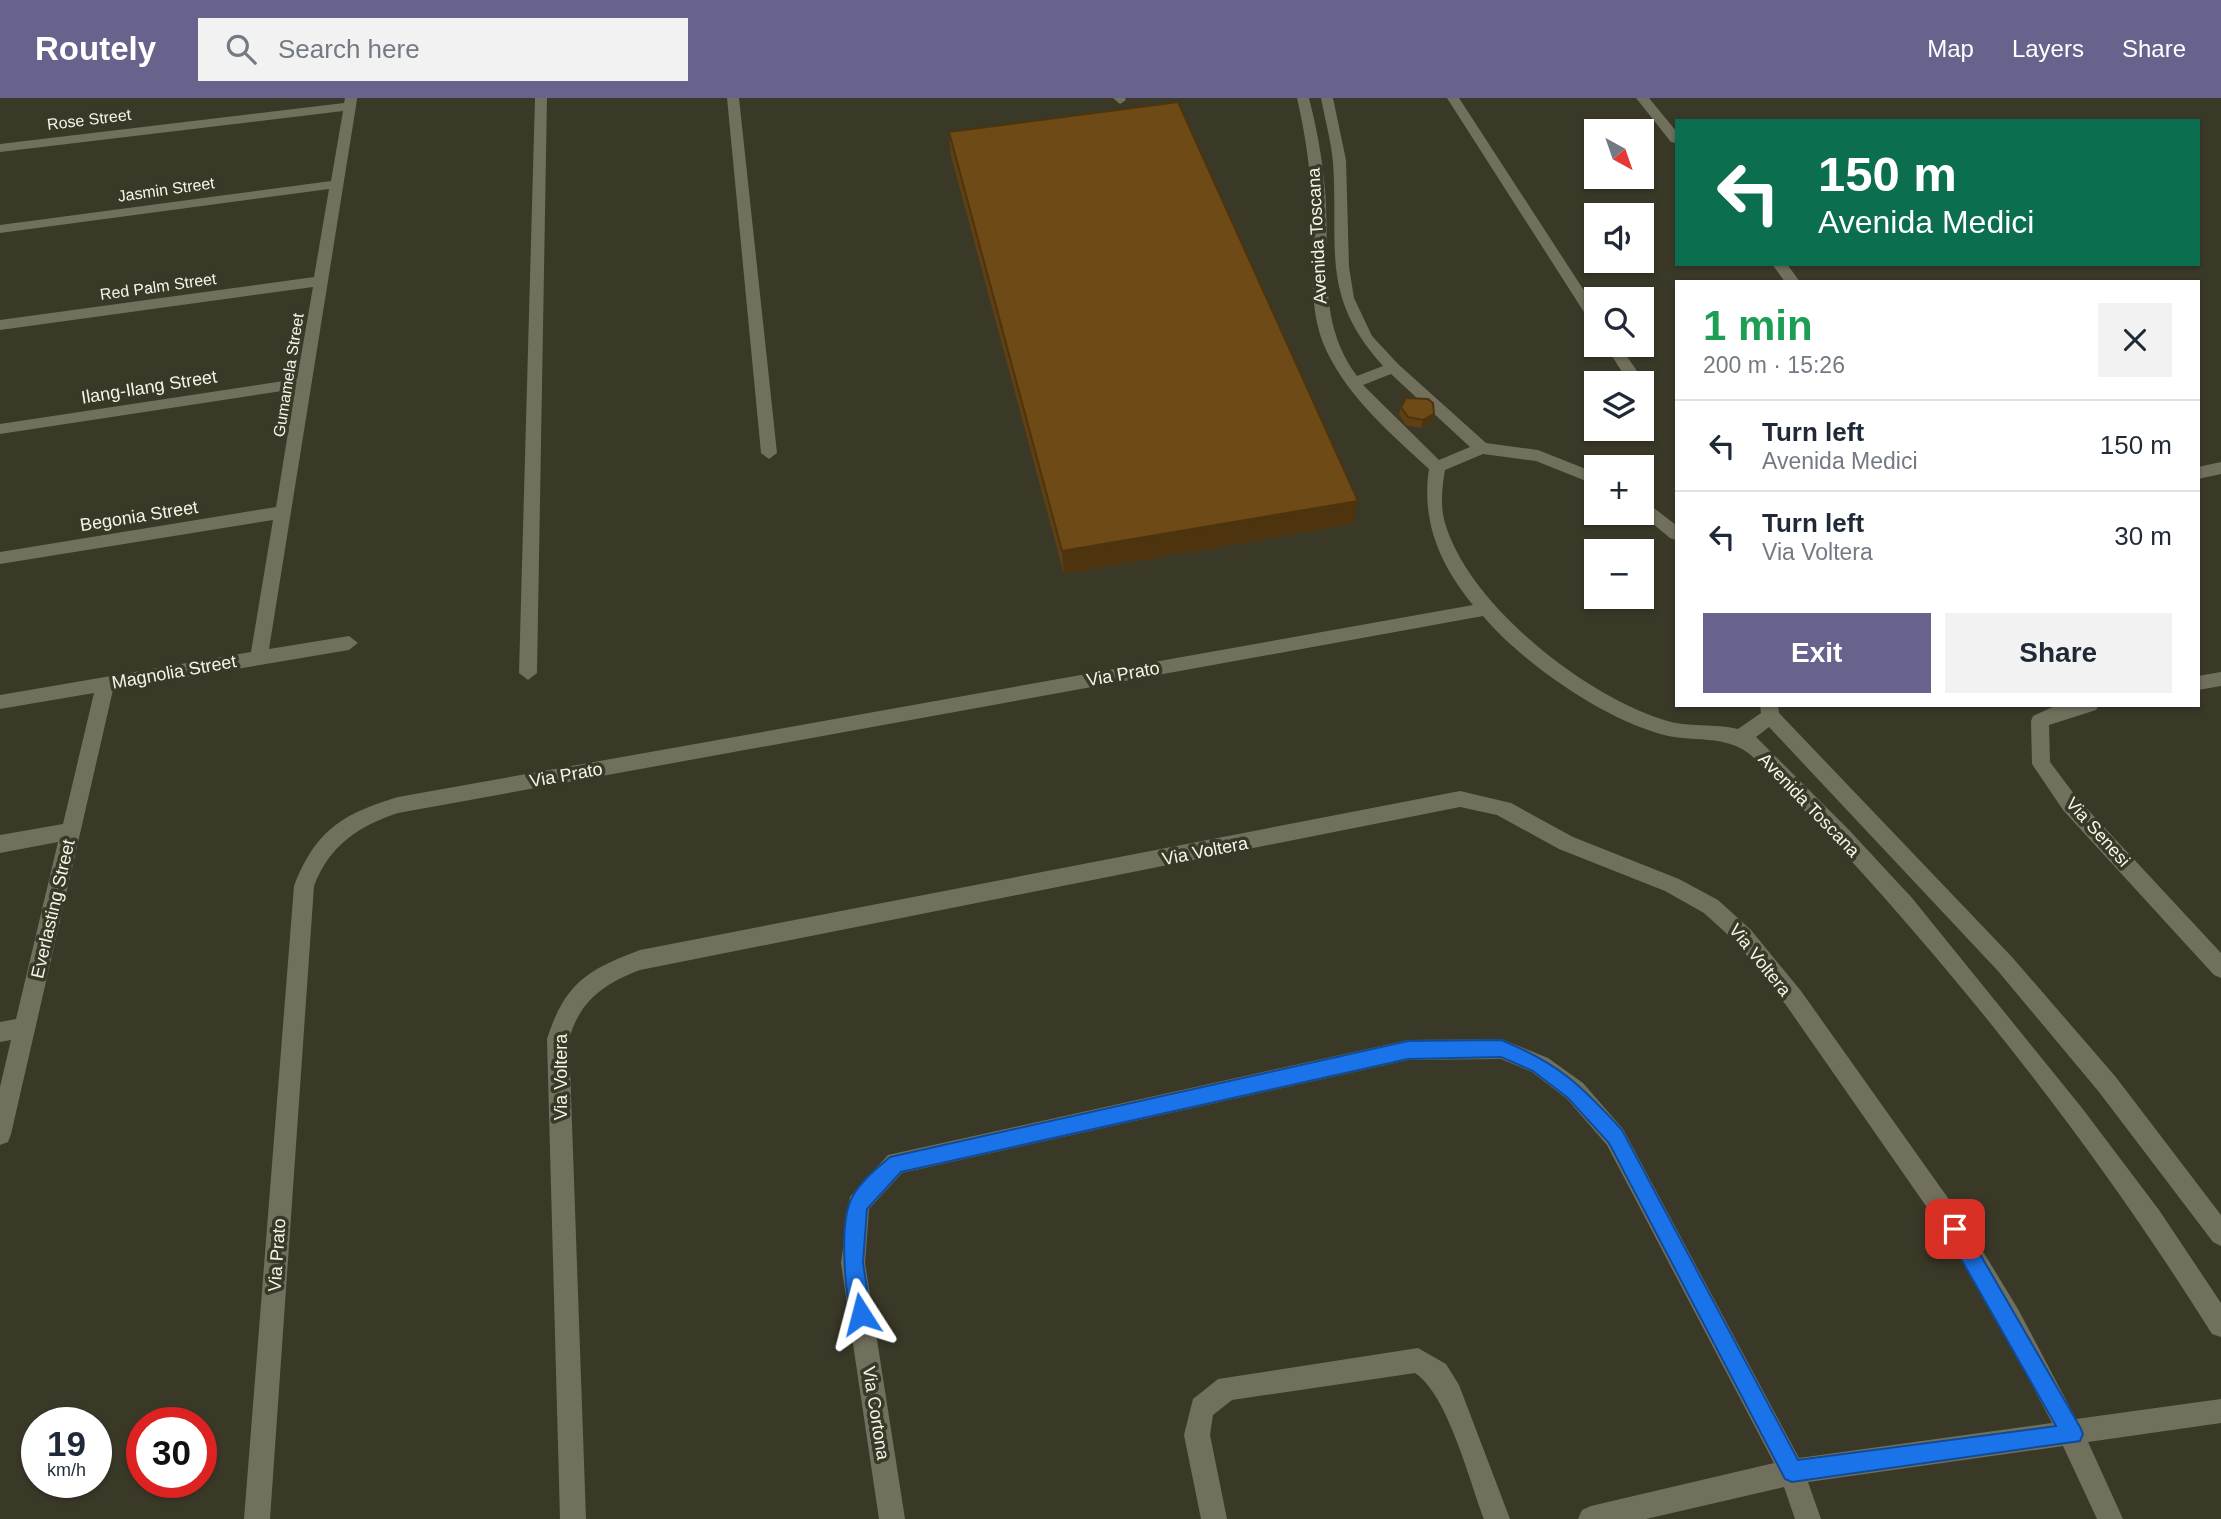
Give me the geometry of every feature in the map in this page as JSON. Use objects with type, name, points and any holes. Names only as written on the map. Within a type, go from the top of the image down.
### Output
[{"type":"street","points":[[528,673],[541,98]]},
{"type":"street","points":[[733,98],[769,453]]},
{"type":"street","name":"Avenida Toscana","points":[[1303,98],[1310,128],[1320,236],[1319,300],[1324,321],[1337,356],[1355,382],[1392,424],[1437,467]]},
{"type":"street","name":"Avenida Toscana","points":[[1327,98],[1339,160],[1347,298],[1366,338],[1393,368],[1482,447]]},
{"type":"street","points":[[1453,98],[1584,301]]},
{"type":"street","points":[[1642,98],[1675,138]]},
{"type":"street","name":"Rose Street","points":[[0,148],[350,102]]},
{"type":"street","name":"Gumamela Street","points":[[259,658],[350,102]]},
{"type":"street","name":"Jasmin Street","points":[[0,229],[337,184]]},
{"type":"street","points":[[1320,236],[1342,239]]},
{"type":"street","points":[[1781,266],[1791,280]]},
{"type":"street","name":"Red Palm Street","points":[[0,325],[321,281]]},
{"type":"street","points":[[1620,357],[1629,371]]},
{"type":"street","points":[[1355,382],[1393,368]]},
{"type":"street","name":"Ilang-Ilang Street","points":[[0,429],[304,383]]},
{"type":"street","points":[[1584,474],[1538,456],[1482,447],[1437,467],[1433,495],[1437,522],[1446,549],[1488,608],[1560,672],[1625,712],[1662,728],[1741,737],[1770,710]]},
{"type":"street","points":[[2200,472],[2221,468]]},
{"type":"street","name":"Begonia Street","points":[[0,558],[283,512]]},
{"type":"street","points":[[1654,515],[1675,533]]},
{"type":"street","name":"Via Prato","points":[[257,1519],[304,886],[312,860],[337,832],[371,813],[398,805],[1488,608]]},
{"type":"street","name":"Magnolia Street","points":[[0,702],[349,643]]},
{"type":"street","points":[[2200,683],[2221,679]]},
{"type":"street","name":"Everlasting Street","points":[[0,1134],[105,684]]},
{"type":"street","name":"Via Senesi","points":[[2081,707],[2062,711],[2040,721],[2041,764],[2070,804],[2221,968]]},
{"type":"street","name":"Avenida Toscana","points":[[1770,710],[2006,964],[2107,1084],[2221,1234]]},
{"type":"street","name":"Avenida Toscana","points":[[1741,737],[1810,803],[1967,978],[2177,1253],[2221,1325]]},
{"type":"street","name":"Via Voltera","points":[[573,1519],[558,1039],[564,1017],[578,992],[605,973],[640,960],[1460,799],[1485,800],[1504,807],[1558,839],[1688,893],[1726,918],[1752,947],[1815,1030],[1970,1252],[2073,1434],[2110,1519]]},
{"type":"street","points":[[0,844],[71,831]]},
{"type":"street","points":[[0,1032],[25,1027]]},
{"type":"street","name":"Via Cortona","points":[[892,1519],[853,1263],[858,1205],[877,1181],[897,1163],[1408,1050],[1501,1049],[1540,1065],[1583,1100],[1615,1137],[1792,1472],[1808,1519]]},
{"type":"street","points":[[1214,1519],[1197,1435],[1202,1408],[1210,1401],[1227,1388],[1418,1360],[1437,1373],[1450,1394],[1497,1519]]},
{"type":"street","points":[[1591,1519],[1792,1472],[2073,1434],[2221,1410]]},
{"type":"building","points":[[1178,102],[1358,501],[1062,551],[949,132]]},
{"type":"building","points":[[1406,398],[1428,399],[1433,403],[1434,414],[1423,420],[1408,417],[1401,407]]},
{"type":"route","points":[[861,1314],[853,1263],[858,1205],[877,1181],[897,1163],[1408,1050],[1501,1049],[1540,1065],[1574,1091],[1615,1137],[1792,1472],[2073,1434],[1955,1229]]}]
